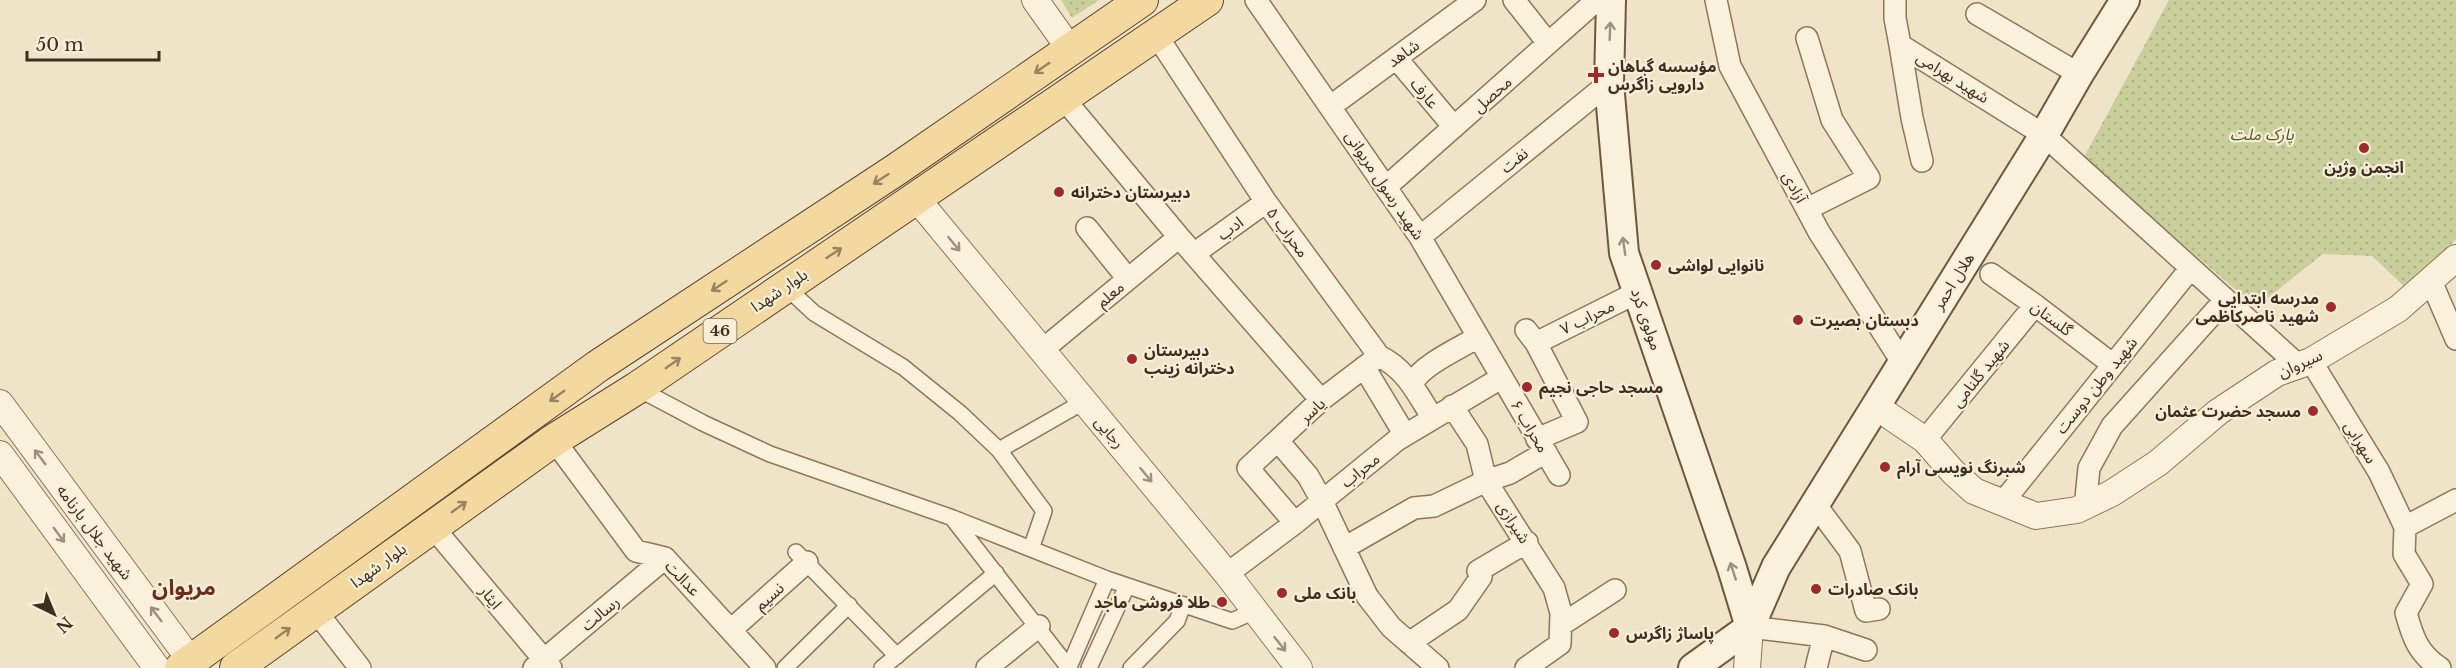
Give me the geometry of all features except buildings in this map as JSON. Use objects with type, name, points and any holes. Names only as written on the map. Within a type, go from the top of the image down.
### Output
[{"type":"main road","name":"بلوار شهدا","points":[[190,666],[598,366],[897,169],[1142,0]]},
{"type":"main road","name":"بلوار شهدا","points":[[236,668],[554,440],[638,388],[1207,0]]},
{"type":"main road","name":"مولوی کرد","points":[[1611,0],[1609,83],[1624,253],[1750,627]]},
{"type":"main road","name":"هلال احمر","points":[[1750,627],[1776,567],[2125,0]]},
{"type":"main road","points":[[1693,668],[1750,627]]},
{"type":"street","points":[[1035,0],[1070,49]]},
{"type":"street","name":"شهید رسول مریوانی","points":[[1256,0],[1420,237],[1501,378]]},
{"type":"street","name":"شاهد","points":[[1331,106],[1475,0]]},
{"type":"street","points":[[1514,0],[1548,43]]},
{"type":"street","name":"محصل","points":[[1386,187],[1597,0]]},
{"type":"street","name":"آزادی","points":[[1716,0],[1730,66],[1807,209],[1902,362]]},
{"type":"street","name":"شهید بهرامی","points":[[1895,0],[1895,18],[1900,45],[2044,135],[2190,269]]},
{"type":"street","points":[[1977,14],[2079,74]]},
{"type":"street","name":"محراب ۵","points":[[1156,36],[1372,362],[1395,364],[1412,384],[1432,417]]},
{"type":"street","points":[[1807,38],[1832,120],[1869,178],[1807,209]]},
{"type":"street","points":[[1900,45],[1912,118],[1922,161]]},
{"type":"street","name":"عارف","points":[[1396,58],[1454,127]]},
{"type":"street","name":"نفت","points":[[1420,237],[1609,83]]},
{"type":"street","points":[[1064,99],[1179,237],[1321,400]]},
{"type":"street","name":"رجایی","points":[[917,199],[1227,574],[1299,668]]},
{"type":"street","name":"ادب","points":[[1195,253],[1266,202]]},
{"type":"street","points":[[1087,228],[1128,279]]},
{"type":"street","name":"معلم","points":[[1041,351],[1179,237]]},
{"type":"street","name":"سیروان","points":[[1875,406],[1925,440],[1953,472],[1974,491],[2036,516],[2085,508],[2158,463],[2218,412],[2277,373],[2305,363],[2398,309],[2456,258]]},
{"type":"street","name":"سهرابی","points":[[2190,269],[2225,300],[2305,363],[2379,472],[2404,527]]},
{"type":"street","name":"شهید وطن دوست","points":[[2003,502],[2190,269]]},
{"type":"street","name":"گلستان","points":[[1991,274],[2112,364]]},
{"type":"street","points":[[2431,281],[2456,339]]},
{"type":"street","points":[[785,286],[814,313],[903,367],[960,413],[999,450],[1044,512],[1031,549]]},
{"type":"street","name":"محراب ۷","points":[[1542,445],[1577,422],[1531,336],[1638,292]]},
{"type":"street","points":[[2085,508],[2089,468],[2112,426],[2225,300]]},
{"type":"street","name":"شهید گلنامی","points":[[1925,440],[2035,305]]},
{"type":"street","points":[[1412,384],[1415,377],[1424,370],[1478,337]]},
{"type":"street","points":[[1372,362],[1405,435]]},
{"type":"street","name":"یاسر","points":[[1295,524],[1248,468],[1321,400],[1372,362]]},
{"type":"street","name":"محراب ۶","points":[[1501,378],[1559,475]]},
{"type":"street","name":"محراب","points":[[1227,574],[1295,524],[1405,435],[1501,378]]},
{"type":"street","points":[[638,388],[703,423],[770,454],[953,518],[1107,579],[1232,621],[1255,611]]},
{"type":"street","points":[[999,450],[1085,401]]},
{"type":"street","name":"شهید جلال بارنامه","points":[[0,403],[190,666]]},
{"type":"street","name":"شیرازی","points":[[1452,406],[1477,444],[1486,481],[1527,542],[1554,588],[1561,613],[1560,634]]},
{"type":"street","name":"عدالت","points":[[554,440],[636,550],[665,558],[732,629],[765,668]]},
{"type":"street","points":[[1278,442],[1308,476],[1367,596],[1391,627],[1438,668]]},
{"type":"street","points":[[1344,548],[1414,508],[1434,506],[1486,481],[1510,473],[1542,445]]},
{"type":"street","name":"شهید جلال بارنامه","points":[[0,454],[157,668]]},
{"type":"street","points":[[2440,668],[2427,660],[2422,653],[2413,639],[2408,622],[2406,613],[2422,584],[2404,554],[2404,527],[2456,500]]},
{"type":"street","points":[[1815,504],[1850,551],[1866,611],[1879,609]]},
{"type":"street","points":[[953,518],[1069,668]]},
{"type":"street","name":"ایثار","points":[[432,526],[543,666]]},
{"type":"street","points":[[1409,643],[1458,610],[1481,577],[1478,571],[1527,542]]},
{"type":"street","points":[[801,557],[897,656]]},
{"type":"street","name":"نسیم","points":[[732,629],[801,557]]},
{"type":"street","name":"رسالت","points":[[543,666],[665,558]]},
{"type":"street","points":[[882,668],[996,573]]},
{"type":"street","points":[[1069,668],[1107,579]]},
{"type":"street","points":[[1089,668],[1127,586]]},
{"type":"street","points":[[1526,668],[1560,634],[1615,590]]},
{"type":"street","points":[[785,668],[849,605]]},
{"type":"street","points":[[1131,668],[1177,621],[1183,605]]},
{"type":"street","points":[[315,610],[360,668]]},
{"type":"street","points":[[998,665],[1038,626]]},
{"type":"street","points":[[1747,668],[1750,627],[1824,636],[1866,650]]},
{"type":"street","points":[[1816,668],[1824,636]]},
{"type":"green space","points":[[1061,0],[1099,0],[1072,18]]},
{"type":"green space","name":"پارک ملت","points":[[2169,0],[2456,0],[2456,239],[2407,289],[2372,256],[2323,254],[2256,307],[2083,159]]},
{"type":"place","name":"مؤسسه گیاهان دارویی زاگرس","points":[[1596,75]]},
{"type":"place","name":"انجمن وژین","points":[[2364,148]]},
{"type":"place","name":"دبیرستان دخترانه","points":[[1059,192]]},
{"type":"place","name":"نانوایی لواشی","points":[[1656,265]]},
{"type":"place","name":"مدرسه ابتدایی شهید ناصرکاظمی","points":[[2331,307]]},
{"type":"place","name":"دبستان بصیرت","points":[[1798,320]]},
{"type":"place","name":"دبیرستان دخترانه زینب","points":[[1132,359]]},
{"type":"place","name":"مسجد حاجی نجیم","points":[[1527,387]]},
{"type":"place","name":"مسجد حضرت عثمان","points":[[2313,411]]},
{"type":"place","name":"شبرنگ نویسی آرام","points":[[1885,467]]},
{"type":"place","name":"بانک صادرات","points":[[1816,589]]},
{"type":"place","name":"بانک ملی","points":[[1282,593]]},
{"type":"place","name":"طلا فروشی ماجد","points":[[1222,602]]},
{"type":"place","name":"پاساژ زاگرس","points":[[1614,633]]},
{"type":"district","name":"مریوان","points":[[184,587]]}]
